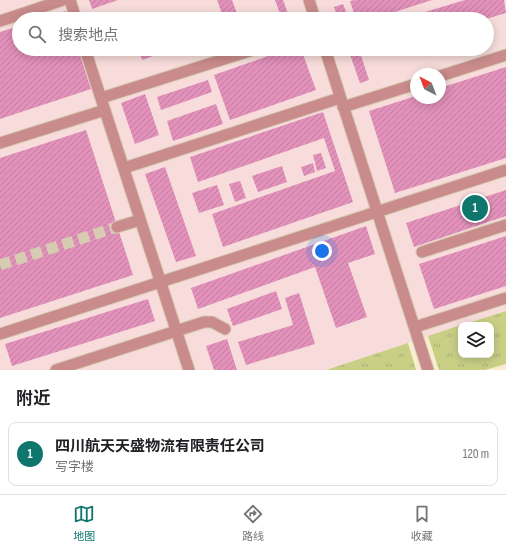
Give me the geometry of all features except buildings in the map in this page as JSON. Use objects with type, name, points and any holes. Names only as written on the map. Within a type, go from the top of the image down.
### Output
[{"type":"lane","points":[[25,12],[63,0]]},
{"type":"lane","points":[[70,0],[74,12]]},
{"type":"lane","points":[[309,0],[313,12]]},
{"type":"lane","points":[[0,20],[12,16]]},
{"type":"lane","points":[[446,74],[506,55]]},
{"type":"lane","points":[[87,56],[189,370]]},
{"type":"lane","points":[[101,98],[234,56]]},
{"type":"lane","points":[[326,56],[428,370]]},
{"type":"lane","points":[[124,168],[342,102],[410,85]]},
{"type":"lane","points":[[0,143],[105,110]]},
{"type":"lane","points":[[0,334],[506,170]]},
{"type":"lane","points":[[117,227],[140,220]]},
{"type":"lane","points":[[422,252],[506,225]]},
{"type":"lane","points":[[415,326],[506,298]]},
{"type":"lane","points":[[56,370],[204,322],[212,322],[225,329]]},
{"type":"shaded area","points":[[0,0],[506,0],[506,311],[472,322],[458,322],[458,327],[326,370],[0,370]]},
{"type":"green space","points":[[506,311],[506,364],[485,370],[439,370],[428,336],[458,326],[458,358],[494,358],[494,322],[471,322]]},
{"type":"green space","points":[[408,343],[416,370],[326,370]]},
{"type":"tunnel","points":[[0,265],[117,227]]},
{"type":"place","name":"四川航天天盛物流有限责任公司","points":[[475,208]]}]
